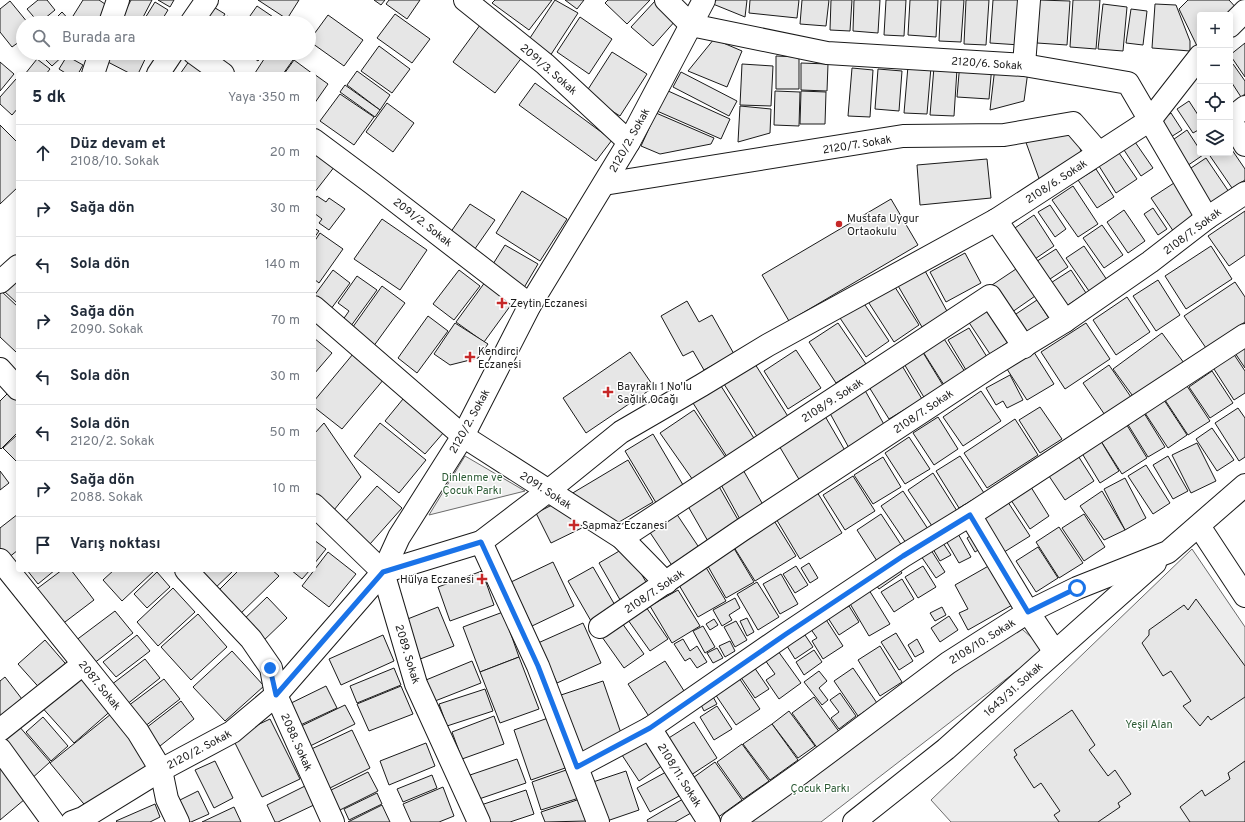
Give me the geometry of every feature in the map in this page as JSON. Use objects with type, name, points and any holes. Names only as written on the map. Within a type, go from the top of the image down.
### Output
[{"type":"street","points":[[112,16],[118,0]]},
{"type":"street","points":[[196,16],[207,0]]},
{"type":"street","name":"2091/3. Sokak","points":[[465,0],[545,64],[629,142]]},
{"type":"street","points":[[666,0],[691,25]]},
{"type":"street","name":"2120/2. Sokak","points":[[72,822],[84,818],[161,770],[232,732],[276,695],[383,572],[399,537],[463,436],[530,305],[629,142],[704,0]]},
{"type":"street","points":[[1024,64],[1029,0]]},
{"type":"street","points":[[1233,23],[1245,11]]},
{"type":"street","name":"2120/6. Sokak","points":[[691,25],[827,53],[1024,64],[1128,83],[1207,218]]},
{"type":"street","points":[[93,72],[97,60]]},
{"type":"street","points":[[159,72],[167,60]]},
{"type":"street","points":[[204,60],[220,72]]},
{"type":"street","name":"2108/6. Sokak","points":[[481,542],[548,491],[621,432],[768,345],[996,220],[1150,120],[1197,61]]},
{"type":"street","points":[[1233,117],[1245,107]]},
{"type":"street","points":[[1231,120],[1245,145]]},
{"type":"street","name":"2120/7. Sokak","points":[[604,184],[903,136],[1004,135],[1073,123],[1099,152]]},
{"type":"street","name":"2091/2. Sokak","points":[[316,141],[530,305]]},
{"type":"street","name":"2108/7. Sokak","points":[[600,627],[742,530],[993,365],[1065,321],[1150,262],[1207,218],[1245,193]]},
{"type":"street","points":[[996,220],[1065,321]]},
{"type":"street","points":[[0,282],[16,268]]},
{"type":"street","name":"2108/9. Sokak","points":[[622,538],[990,296],[1024,347]]},
{"type":"street","name":"2091. Sokak","points":[[316,309],[463,436],[622,538],[666,583]]},
{"type":"street","points":[[577,767],[650,728],[786,634],[903,556],[970,515],[1245,335]]},
{"type":"street","points":[[0,369],[16,387]]},
{"type":"street","name":"2108/10. Sokak","points":[[732,822],[801,773],[948,663],[1028,612],[1077,588],[1168,552],[1245,485]]},
{"type":"street","name":"2089. Sokak","points":[[316,507],[383,572],[416,684],[479,822]]},
{"type":"street","points":[[970,515],[1028,612],[1055,652]]},
{"type":"street","points":[[1199,526],[1245,596]]},
{"type":"street","points":[[383,572],[481,542],[538,666],[598,822]]},
{"type":"street","name":"1643/31. Sokak","points":[[858,821],[946,748],[1168,552]]},
{"type":"street","name":"2087. Sokak","points":[[0,560],[138,732],[161,770],[167,800],[178,822]]},
{"type":"street","name":"2088. Sokak","points":[[188,572],[252,639],[270,668],[276,695],[333,822]]},
{"type":"street","points":[[0,730],[83,664]]},
{"type":"street","name":"2108/11. Sokak","points":[[650,728],[709,822]]},
{"type":"street","points":[[0,749],[54,822]]},
{"type":"shaded area","name":"Dinlenme ve Çocuk Parkı","points":[[465,456],[525,491],[429,515]]},
{"type":"shaded area","name":"Yeşil Alan","points":[[1192,549],[1245,627],[1245,822],[951,822],[931,800]]},
{"type":"shaded area","name":"Çocuk Parkı","points":[[1009,618],[1045,649],[821,822],[733,822]]},
{"type":"building","points":[[38,0],[47,0],[55,10],[48,16],[33,16],[27,9]]},
{"type":"building","points":[[83,0],[99,0],[108,6],[102,16],[73,16]]},
{"type":"building","points":[[131,0],[152,0],[144,16],[123,16]]},
{"type":"building","points":[[158,0],[174,0],[170,7]]},
{"type":"building","points":[[258,0],[299,0],[289,16],[282,16]]},
{"type":"building","points":[[374,0],[385,0],[381,5]]},
{"type":"building","points":[[389,0],[420,0],[407,19],[386,4]]},
{"type":"building","points":[[495,0],[552,0],[529,30],[492,3]]},
{"type":"building","points":[[555,0],[578,13],[550,56],[528,41]]},
{"type":"building","points":[[565,0],[584,0],[577,9]]},
{"type":"building","points":[[608,0],[650,0],[627,24],[605,3]]},
{"type":"building","points":[[716,0],[747,0],[745,17],[713,4]]},
{"type":"building","points":[[750,0],[799,0],[797,18],[749,13]]},
{"type":"building","points":[[802,0],[829,0],[826,26],[800,24]]},
{"type":"building","points":[[831,0],[852,0],[850,31],[830,30]]},
{"type":"building","points":[[854,0],[880,0],[878,33],[853,31]]},
{"type":"building","points":[[886,0],[906,0],[904,36],[884,35]]},
{"type":"building","points":[[910,0],[938,0],[936,37],[908,35]]},
{"type":"building","points":[[941,0],[964,0],[961,42],[939,41]]},
{"type":"building","points":[[966,0],[989,0],[986,45],[964,44]]},
{"type":"building","points":[[993,0],[1022,0],[1020,45],[990,43]]},
{"type":"building","points":[[1039,0],[1070,1],[1067,45],[1037,43]]},
{"type":"building","points":[[1073,0],[1100,0],[1096,49],[1070,47]]},
{"type":"building","points":[[1188,0],[1229,0],[1239,11],[1233,14],[1233,12],[1197,12],[1197,46],[1179,9]]},
{"type":"building","points":[[10,1],[22,16],[16,16],[16,44],[12,47],[0,32],[0,9]]},
{"type":"building","points":[[655,1],[676,20],[653,46],[631,27]]},
{"type":"building","points":[[155,2],[168,10],[164,16],[146,16]]},
{"type":"building","points":[[1103,4],[1127,7],[1123,51],[1098,49]]},
{"type":"building","points":[[1155,4],[1176,5],[1190,41],[1190,51],[1152,48]]},
{"type":"building","points":[[212,6],[225,14],[224,16],[205,16]]},
{"type":"building","points":[[257,6],[272,16],[250,16]]},
{"type":"building","points":[[1131,9],[1147,11],[1143,45],[1126,43]]},
{"type":"building","points":[[62,12],[66,16],[58,16]]},
{"type":"building","points":[[395,14],[430,39],[412,63],[377,38]]},
{"type":"building","points":[[328,15],[363,40],[344,66],[316,46],[316,31]]},
{"type":"building","points":[[580,17],[612,39],[589,74],[557,52]]},
{"type":"building","points":[[483,21],[526,52],[495,93],[453,62]]},
{"type":"building","points":[[714,39],[742,51],[727,87],[688,71]]},
{"type":"building","points":[[1245,43],[1245,77],[1233,59],[1233,53]]},
{"type":"building","points":[[379,46],[410,69],[392,93],[361,71]]},
{"type":"building","points":[[612,52],[647,74],[620,116],[585,94]]},
{"type":"building","points":[[776,56],[799,57],[799,89],[776,89]]},
{"type":"building","points":[[36,60],[50,69],[48,72],[27,72]]},
{"type":"building","points":[[46,60],[58,60],[52,66]]},
{"type":"building","points":[[65,60],[74,60],[83,65],[79,72],[64,72],[59,69]]},
{"type":"building","points":[[104,60],[145,60],[139,72],[127,72]]},
{"type":"building","points":[[190,60],[196,60],[212,72],[181,72]]},
{"type":"building","points":[[263,60],[293,60],[284,72],[256,72]]},
{"type":"building","points":[[294,60],[310,72],[285,72]]},
{"type":"building","points":[[0,62],[14,74],[0,91]]},
{"type":"building","points":[[960,62],[992,65],[989,99],[957,97]]},
{"type":"building","points":[[801,63],[828,64],[827,91],[801,90]]},
{"type":"building","points":[[742,64],[773,66],[771,106],[740,105]]},
{"type":"building","points":[[1233,64],[1245,81],[1245,94],[1241,97],[1233,85]]},
{"type":"building","points":[[908,66],[931,67],[927,114],[904,113]]},
{"type":"building","points":[[934,67],[957,69],[954,116],[930,115]]},
{"type":"building","points":[[995,67],[1028,71],[1024,101],[990,110]]},
{"type":"building","points":[[852,68],[873,70],[870,117],[848,116]]},
{"type":"building","points":[[878,69],[902,71],[899,111],[875,109]]},
{"type":"building","points":[[357,71],[390,95],[380,110],[347,85]]},
{"type":"building","points":[[681,72],[737,101],[729,116],[673,87]]},
{"type":"building","points":[[316,75],[328,84],[316,101]]},
{"type":"building","points":[[16,79],[16,110],[12,115],[0,104],[0,97]]},
{"type":"building","points":[[535,83],[612,140],[596,161],[519,105]]},
{"type":"building","points":[[345,85],[380,110],[375,117],[340,92]]},
{"type":"building","points":[[666,90],[730,119],[721,139],[657,111]]},
{"type":"building","points":[[775,91],[800,92],[799,126],[774,125]]},
{"type":"building","points":[[801,91],[826,92],[825,124],[800,124]]},
{"type":"building","points":[[340,94],[374,117],[354,145],[320,121]]},
{"type":"building","points":[[1189,101],[1197,113],[1197,131],[1193,133],[1177,109]]},
{"type":"building","points":[[387,103],[414,123],[393,152],[366,132]]},
{"type":"building","points":[[740,106],[771,109],[770,133],[738,142]]},
{"type":"building","points":[[656,113],[714,138],[711,144],[660,154],[641,146]]},
{"type":"building","points":[[1171,113],[1182,130],[1166,140],[1155,123]]},
{"type":"building","points":[[0,125],[16,141],[16,189],[0,204]]},
{"type":"building","points":[[1187,130],[1197,145],[1197,156],[1202,156],[1184,168],[1167,144]]},
{"type":"building","points":[[1074,131],[1082,154],[1041,184],[1024,137]]},
{"type":"building","points":[[1135,142],[1153,168],[1141,176],[1124,150]]},
{"type":"building","points":[[1233,151],[1245,169],[1245,180],[1232,188],[1210,156],[1233,156]]},
{"type":"building","points":[[316,152],[335,166],[316,190]]},
{"type":"building","points":[[1119,153],[1137,179],[1116,193],[1099,166]]},
{"type":"building","points":[[1206,158],[1229,192],[1208,206],[1185,172]]},
{"type":"building","points":[[987,159],[991,198],[920,205],[917,165]]},
{"type":"building","points":[[1096,169],[1114,197],[1097,208],[1078,180]]},
{"type":"building","points":[[1174,183],[1201,223],[1178,238],[1151,198]]},
{"type":"building","points":[[1073,186],[1098,224],[1078,237],[1052,200]]},
{"type":"building","points":[[522,191],[567,219],[540,261],[496,233]]},
{"type":"building","points":[[317,196],[326,202],[329,198],[345,209],[329,230],[319,223],[322,219],[316,214]]},
{"type":"building","points":[[891,199],[918,245],[789,321],[762,275]]},
{"type":"building","points":[[470,204],[495,220],[472,253],[448,236]]},
{"type":"building","points":[[1050,205],[1066,229],[1055,237],[1038,212]]},
{"type":"building","points":[[1153,208],[1167,229],[1158,235],[1144,214]]},
{"type":"building","points":[[1124,210],[1145,241],[1128,253],[1107,222]]},
{"type":"building","points":[[1245,211],[1245,255],[1229,266],[1208,236]]},
{"type":"building","points":[[1034,215],[1054,246],[1029,263],[1009,232]]},
{"type":"building","points":[[382,219],[427,250],[400,290],[354,259]]},
{"type":"building","points":[[1102,225],[1123,255],[1104,268],[1083,238]]},
{"type":"building","points":[[320,233],[343,249],[319,283],[316,281],[316,239]]},
{"type":"building","points":[[505,245],[538,264],[522,291],[488,272]]},
{"type":"building","points":[[1084,246],[1107,280],[1089,291],[1066,258]]},
{"type":"building","points":[[1211,246],[1232,279],[1186,309],[1165,276]]},
{"type":"building","points":[[1056,249],[1068,267],[1044,283],[1031,265]]},
{"type":"building","points":[[965,253],[981,283],[946,302],[930,272]]},
{"type":"building","points":[[1019,267],[1038,294],[1005,317],[986,289]]},
{"type":"building","points":[[924,269],[948,313],[922,327],[897,284]]},
{"type":"building","points":[[333,270],[350,283],[328,313],[316,304],[316,293]]},
{"type":"building","points":[[459,270],[480,286],[454,320],[433,304]]},
{"type":"building","points":[[1071,270],[1086,293],[1062,309],[1046,286]]},
{"type":"building","points":[[357,276],[377,290],[348,330],[340,324],[349,311],[338,303]]},
{"type":"building","points":[[16,278],[16,302],[3,290]]},
{"type":"building","points":[[488,278],[516,298],[484,342],[456,322]]},
{"type":"building","points":[[1158,280],[1180,315],[1156,331],[1133,296]]},
{"type":"building","points":[[1235,282],[1245,297],[1245,322],[1206,348],[1184,316]]},
{"type":"building","points":[[893,284],[919,325],[894,342],[867,300]]},
{"type":"building","points":[[382,286],[405,303],[373,347],[350,331]]},
{"type":"building","points":[[0,290],[16,305],[16,352],[0,337]]},
{"type":"building","points":[[1127,297],[1150,332],[1116,355],[1093,320]]},
{"type":"building","points":[[990,298],[1016,337],[990,354],[964,315]]},
{"type":"building","points":[[861,299],[889,341],[866,357],[838,315]]},
{"type":"building","points":[[1037,300],[1052,323],[1025,341],[1010,318]]},
{"type":"building","points":[[687,301],[699,322],[712,315],[734,354],[704,370],[693,351],[683,356],[661,316]]},
{"type":"building","points":[[428,316],[448,331],[417,373],[398,358]]},
{"type":"building","points":[[455,323],[488,344],[478,358],[450,365],[434,354]]},
{"type":"building","points":[[838,323],[866,364],[836,383],[809,342]]},
{"type":"building","points":[[1086,323],[1110,359],[1065,389],[1041,352]]},
{"type":"building","points":[[969,328],[987,357],[966,370],[948,340]]},
{"type":"building","points":[[1162,333],[1184,363],[1135,399],[1113,369]]},
{"type":"building","points":[[941,334],[965,372],[944,385],[920,347]]},
{"type":"building","points":[[316,340],[332,353],[316,372]]},
{"type":"building","points":[[1245,342],[1245,368],[1233,350]]},
{"type":"building","points":[[919,346],[944,387],[925,399],[900,357]]},
{"type":"building","points":[[1032,349],[1054,384],[1027,400],[1005,366]]},
{"type":"building","points":[[796,350],[821,388],[788,409],[764,371]]},
{"type":"building","name":"Bayraklı 1 No'lu Sağlık Ocağı","points":[[630,352],[654,387],[586,433],[563,398]]},
{"type":"building","points":[[1233,353],[1245,371],[1245,393],[1234,400],[1212,366]]},
{"type":"building","points":[[353,354],[384,379],[342,429],[316,409],[316,399]]},
{"type":"building","points":[[898,359],[922,399],[889,419],[864,379]]},
{"type":"building","points":[[755,364],[789,418],[758,438],[724,384]]},
{"type":"building","points":[[1109,365],[1133,400],[1107,418],[1083,383]]},
{"type":"building","points":[[1212,371],[1233,403],[1210,418],[1189,387]]},
{"type":"building","points":[[1010,375],[1023,400],[1007,408],[1003,401],[996,405],[986,388]]},
{"type":"building","points":[[862,385],[886,428],[849,448],[826,406]]},
{"type":"building","points":[[721,386],[757,443],[729,460],[693,403]]},
{"type":"building","points":[[1187,386],[1210,421],[1188,435],[1165,400]]},
{"type":"building","points":[[11,390],[16,395],[16,434],[1,449],[0,448],[0,401]]},
{"type":"building","points":[[981,391],[1001,421],[963,446],[943,417]]},
{"type":"building","points":[[403,399],[444,432],[425,454],[385,421]]},
{"type":"building","points":[[1164,400],[1187,435],[1168,448],[1145,413]]},
{"type":"building","points":[[1040,407],[1062,439],[1040,453],[1019,420]]},
{"type":"building","points":[[1238,408],[1245,418],[1245,457],[1239,461],[1215,423]]},
{"type":"building","points":[[694,410],[728,461],[695,483],[660,433]]},
{"type":"building","points":[[822,411],[847,454],[800,481],[775,439]]},
{"type":"building","points":[[1144,413],[1165,447],[1148,457],[1127,423]]},
{"type":"building","points":[[938,417],[958,449],[934,465],[913,433]]},
{"type":"building","points":[[1015,419],[1038,455],[987,488],[964,453]]},
{"type":"building","points":[[1125,422],[1147,458],[1122,474],[1099,438]]},
{"type":"building","points":[[324,423],[361,477],[334,510],[316,495],[316,432]]},
{"type":"building","points":[[380,423],[426,460],[399,493],[354,456]]},
{"type":"building","points":[[1212,428],[1234,460],[1217,471],[1196,439]]},
{"type":"building","points":[[653,434],[686,490],[658,506],[625,451]]},
{"type":"building","points":[[16,436],[16,461],[3,448]]},
{"type":"building","points":[[909,437],[930,469],[905,484],[885,453]]},
{"type":"building","points":[[1099,438],[1119,471],[1100,483],[1080,450]]},
{"type":"building","points":[[1197,443],[1216,481],[1191,493],[1172,455]]},
{"type":"building","points":[[1075,451],[1094,481],[1065,500],[1045,470]]},
{"type":"building","points":[[960,456],[984,493],[959,508],[936,471]]},
{"type":"building","points":[[1168,456],[1188,491],[1173,499],[1153,465]]},
{"type":"building","points":[[883,457],[901,487],[873,504],[854,475]]},
{"type":"building","points":[[628,460],[653,502],[609,528],[566,497]]},
{"type":"building","points":[[1146,465],[1170,503],[1153,514],[1128,476]]},
{"type":"building","points":[[742,468],[766,510],[742,523],[719,481]]},
{"type":"building","points":[[0,471],[9,483],[0,490]]},
{"type":"building","points":[[933,473],[957,511],[932,526],[908,490]]},
{"type":"building","points":[[853,476],[875,511],[845,530],[823,495]]},
{"type":"building","points":[[1125,478],[1146,518],[1125,530],[1104,489]]},
{"type":"building","points":[[717,483],[741,525],[709,543],[685,501]]},
{"type":"building","points":[[1029,484],[1049,516],[1030,529],[1009,497]]},
{"type":"building","points":[[377,486],[402,508],[370,544],[345,522]]},
{"type":"building","points":[[903,491],[928,529],[906,543],[881,506]]},
{"type":"building","points":[[1102,491],[1125,530],[1104,540],[1080,506]]},
{"type":"building","points":[[817,492],[842,533],[800,559],[775,517]]},
{"type":"building","points":[[1004,496],[1030,536],[1001,554],[976,514]]},
{"type":"building","points":[[552,505],[590,524],[551,543],[536,513]]},
{"type":"building","points":[[674,510],[700,549],[673,567],[647,528]]},
{"type":"building","points":[[881,514],[902,546],[877,561],[857,530]]},
{"type":"building","points":[[1084,514],[1105,547],[1084,561],[1062,528]]},
{"type":"building","points":[[16,516],[16,552],[8,558],[0,548],[0,528]]},
{"type":"building","points":[[773,519],[796,556],[755,581],[732,544]]},
{"type":"building","points":[[1059,527],[1083,563],[1059,578],[1036,542]]},
{"type":"building","points":[[957,532],[971,557],[959,563],[945,539]]},
{"type":"building","points":[[975,533],[983,547],[975,552],[967,538]]},
{"type":"building","points":[[316,542],[326,549],[316,562]]},
{"type":"building","points":[[943,543],[951,555],[940,561],[933,549]]},
{"type":"building","points":[[732,545],[754,582],[726,598],[705,561]]},
{"type":"building","points":[[626,547],[650,589],[623,605],[599,563]]},
{"type":"building","points":[[1038,547],[1058,578],[1036,592],[1016,561]]},
{"type":"building","points":[[931,550],[945,572],[936,578],[921,556]]},
{"type":"building","points":[[328,552],[356,574],[329,607],[302,586],[313,572],[316,572],[316,568]]},
{"type":"building","points":[[553,562],[574,606],[532,626],[511,582]]},
{"type":"building","points":[[809,563],[818,578],[810,583],[801,568]]},
{"type":"building","points":[[704,564],[726,601],[698,617],[676,580]]},
{"type":"building","points":[[992,564],[1014,604],[968,630],[959,613],[968,609],[955,585]]},
{"type":"building","points":[[896,565],[902,573],[879,589],[873,581]]},
{"type":"building","points":[[796,566],[808,585],[795,593],[783,574]]},
{"type":"building","points":[[923,566],[936,587],[918,598],[905,577]]},
{"type":"building","points":[[593,567],[616,607],[591,621],[568,581]]},
{"type":"building","points":[[482,571],[494,605],[450,621],[438,587]]},
{"type":"building","points":[[29,572],[53,572],[38,584]]},
{"type":"building","points":[[59,572],[73,572],[94,600],[61,625],[34,591]]},
{"type":"building","points":[[112,572],[153,572],[122,601],[103,580]]},
{"type":"building","points":[[157,572],[170,587],[147,608],[134,594]]},
{"type":"building","points":[[197,572],[232,572],[211,592]]},
{"type":"building","points":[[237,572],[274,572],[279,576],[236,618],[214,595]]},
{"type":"building","points":[[293,572],[308,572],[302,579]]},
{"type":"building","points":[[781,574],[798,604],[780,614],[763,584]]},
{"type":"building","points":[[902,579],[914,599],[894,612],[881,592]]},
{"type":"building","points":[[757,582],[779,617],[758,630],[737,594]]},
{"type":"building","points":[[173,588],[195,612],[158,646],[137,622]]},
{"type":"building","points":[[678,590],[700,626],[672,643],[650,606]]},
{"type":"building","points":[[869,590],[890,624],[869,636],[849,602]]},
{"type":"building","points":[[267,597],[287,618],[260,644],[240,623]]},
{"type":"building","points":[[735,598],[740,608],[729,615],[732,620],[722,626],[713,610]]},
{"type":"building","points":[[1196,599],[1245,666],[1245,697],[1211,720],[1208,716],[1200,726],[1183,706],[1191,701],[1171,671],[1163,676],[1142,643],[1149,635],[1149,630],[1184,605],[1188,610]]},
{"type":"building","points":[[849,606],[859,622],[839,635],[828,618]]},
{"type":"building","points":[[438,607],[454,646],[415,661],[400,622]]},
{"type":"building","points":[[646,607],[668,639],[650,651],[628,620]]},
{"type":"building","points":[[942,607],[946,615],[935,621],[930,613]]},
{"type":"building","points":[[115,611],[133,633],[93,664],[75,641]]},
{"type":"building","points":[[503,612],[519,657],[480,672],[463,627]]},
{"type":"building","points":[[198,614],[227,647],[191,680],[161,647]]},
{"type":"building","points":[[949,616],[958,630],[940,642],[931,628]]},
{"type":"building","points":[[747,618],[754,632],[747,636],[740,621]]},
{"type":"building","points":[[825,618],[843,646],[823,659],[812,641],[817,638],[810,628]]},
{"type":"building","points":[[714,619],[718,625],[710,630],[706,624]]},
{"type":"building","points":[[736,621],[747,640],[735,647],[724,627]]},
{"type":"building","points":[[583,623],[601,663],[557,683],[538,643]]},
{"type":"building","points":[[622,623],[644,654],[624,668],[602,637]]},
{"type":"building","points":[[703,626],[715,647],[705,653],[693,631]]},
{"type":"building","points":[[896,633],[913,661],[899,670],[881,642]]},
{"type":"building","points":[[137,635],[150,651],[116,677],[103,662]]},
{"type":"building","points":[[383,635],[394,661],[341,685],[329,659]]},
{"type":"building","points":[[805,635],[813,647],[795,659],[787,646]]},
{"type":"building","points":[[683,639],[690,651],[697,646],[707,662],[697,668],[690,658],[685,661],[674,644]]},
{"type":"building","points":[[917,639],[924,652],[915,657],[908,645]]},
{"type":"building","points":[[45,640],[71,670],[44,693],[18,664]]},
{"type":"building","points":[[730,641],[735,651],[725,657],[719,646]]},
{"type":"building","points":[[880,646],[902,682],[880,696],[858,660]]},
{"type":"building","points":[[717,648],[723,658],[713,663],[707,653]]},
{"type":"building","points":[[814,650],[822,662],[804,675],[796,662]]},
{"type":"building","points":[[232,651],[264,686],[225,721],[193,687]]},
{"type":"building","points":[[778,651],[801,683],[779,699],[766,680],[775,674],[765,660]]},
{"type":"building","points":[[519,657],[539,709],[500,723],[480,672]]},
{"type":"building","points":[[145,659],[160,678],[126,705],[111,685]]},
{"type":"building","points":[[472,661],[481,683],[435,701],[426,680]]},
{"type":"building","points":[[665,661],[686,694],[650,718],[628,684]]},
{"type":"building","points":[[754,667],[769,689],[755,698],[740,676]]},
{"type":"building","points":[[394,668],[401,685],[357,703],[350,686]]},
{"type":"building","points":[[853,668],[877,703],[858,716],[834,681]]},
{"type":"building","points":[[79,669],[114,708],[74,743],[39,704]]},
{"type":"building","points":[[819,671],[827,681],[819,688],[828,700],[822,705],[804,682]]},
{"type":"building","points":[[737,675],[760,709],[736,725],[713,691]]},
{"type":"building","points":[[5,677],[25,703],[0,722],[0,681]]},
{"type":"building","points":[[164,679],[180,699],[144,727],[128,706]]},
{"type":"building","points":[[603,681],[623,739],[578,755],[558,696]]},
{"type":"building","points":[[326,686],[337,708],[294,728],[283,707]]},
{"type":"building","points":[[401,686],[413,714],[369,731],[357,704]]},
{"type":"building","points":[[485,689],[493,711],[447,726],[439,704]]},
{"type":"building","points":[[840,693],[856,716],[839,729],[831,718],[839,712],[830,700]]},
{"type":"building","points":[[712,695],[717,704],[704,711],[699,701]]},
{"type":"building","points":[[814,697],[840,733],[818,749],[792,713]]},
{"type":"building","points":[[181,701],[194,719],[160,746],[146,728]]},
{"type":"building","points":[[345,705],[355,724],[304,749],[295,729]]},
{"type":"building","points":[[717,706],[732,729],[714,740],[700,717]]},
{"type":"building","points":[[1072,710],[1095,745],[1089,750],[1108,776],[1115,770],[1131,794],[1118,803],[1120,807],[1098,822],[1059,822],[1054,815],[1060,811],[1041,783],[1034,788],[1014,757],[1017,755],[1014,750]]},
{"type":"building","points":[[789,711],[815,746],[798,758],[772,724]]},
{"type":"building","points":[[111,714],[153,770],[88,809],[50,763]]},
{"type":"building","points":[[494,716],[504,744],[462,759],[452,732]]},
{"type":"building","points":[[43,717],[68,746],[51,761],[26,732]]},
{"type":"building","points":[[551,717],[568,767],[531,780],[514,730]]},
{"type":"building","points":[[270,719],[300,779],[262,797],[232,737]]},
{"type":"building","points":[[694,722],[717,758],[688,777],[664,741]]},
{"type":"building","points":[[772,724],[798,760],[770,780],[743,744]]},
{"type":"building","points":[[18,725],[50,762],[30,780],[0,741]]},
{"type":"building","points":[[352,730],[370,768],[324,791],[305,752]]},
{"type":"building","points":[[644,736],[663,765],[639,781],[620,752]]},
{"type":"building","points":[[426,743],[435,766],[389,785],[380,761]]},
{"type":"building","points":[[742,744],[769,781],[743,799],[717,762]]},
{"type":"building","points":[[0,759],[31,794],[0,820]]},
{"type":"building","points":[[517,759],[526,783],[479,799],[470,775]]},
{"type":"building","points":[[215,761],[233,798],[214,808],[195,770]]},
{"type":"building","points":[[1245,761],[1245,822],[1190,822],[1180,807],[1202,790],[1205,796],[1230,779],[1228,773]]},
{"type":"building","points":[[715,762],[742,800],[717,818],[690,780]]},
{"type":"building","points":[[569,769],[579,798],[541,810],[532,782]]},
{"type":"building","points":[[626,771],[639,810],[604,822],[590,783]]},
{"type":"building","points":[[368,772],[378,791],[334,813],[325,793]]},
{"type":"building","points":[[666,772],[679,796],[650,812],[637,788]]},
{"type":"building","points":[[432,775],[437,788],[403,802],[397,789]]},
{"type":"building","points":[[307,785],[316,804],[278,822],[275,822],[267,805]]},
{"type":"building","points":[[443,787],[454,816],[439,822],[411,822],[403,804]]},
{"type":"building","points":[[526,790],[534,814],[510,822],[486,822],[481,805]]},
{"type":"building","points":[[198,791],[209,814],[191,822],[181,822],[172,804]]},
{"type":"building","points":[[377,793],[382,804],[349,820],[344,809]]},
{"type":"building","points":[[580,799],[587,821],[545,822],[541,812]]},
{"type":"building","points":[[683,799],[691,813],[675,822],[648,822],[647,820]]},
{"type":"building","points":[[155,804],[160,817],[150,822],[116,821]]},
{"type":"building","points":[[382,805],[390,822],[348,822]]},
{"type":"building","points":[[234,807],[241,822],[202,822]]},
{"type":"place","name":"Mustafa Uygur Ortaokulu","points":[[839,224]]},
{"type":"place","name":"Zeytin Eczanesi","points":[[502,303]]},
{"type":"place","name":"Kendirci Eczanesi","points":[[470,357]]},
{"type":"place","name":"Bayraklı 1 No'lu Sağlık Ocağı","points":[[608,392]]},
{"type":"place","name":"Sapmaz Eczanesi","points":[[574,525]]},
{"type":"place","name":"Hülya Eczanesi","points":[[482,579]]},
{"type":"route","points":[[270,668],[276,695],[383,572],[481,542],[538,666],[577,767],[650,728],[786,634],[903,556],[970,515],[1028,612],[1077,588]]}]
